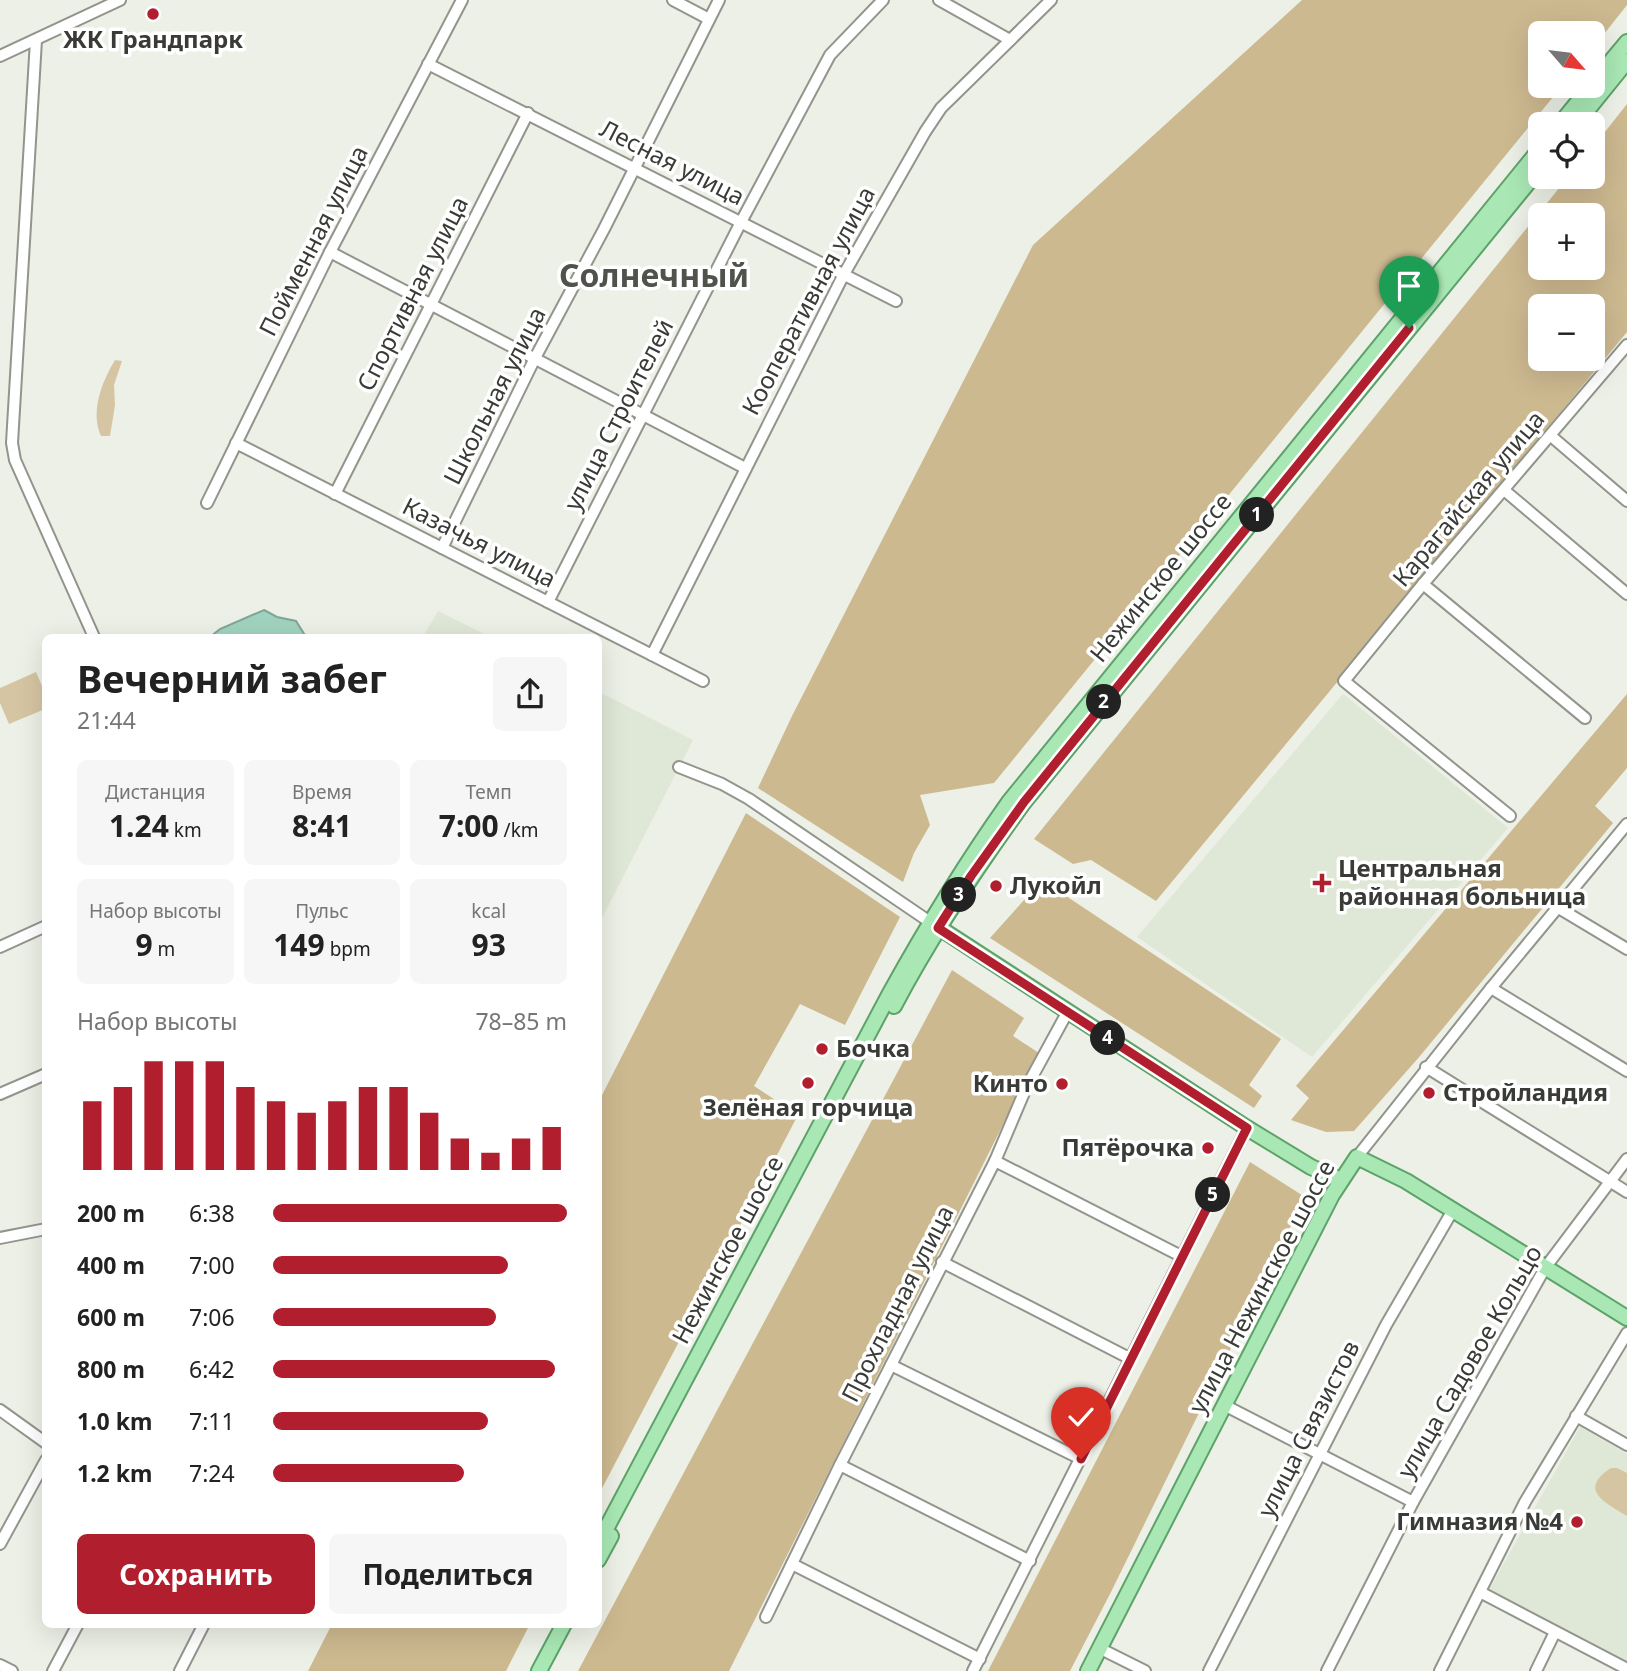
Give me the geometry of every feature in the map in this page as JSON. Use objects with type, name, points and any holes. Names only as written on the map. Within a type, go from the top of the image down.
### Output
[{"type":"main road","points":[[1605,69],[1627,42]]},
{"type":"main road","points":[[1586,112],[1627,61]]},
{"type":"main road","points":[[1570,112],[1581,98]]},
{"type":"main road","name":"Нежинское шоссе","points":[[602,1537],[934,925],[1009,802],[1528,164]]},
{"type":"main road","name":"Нежинское шоссе","points":[[602,1553],[899,997],[934,925],[1024,802],[1528,183]]},
{"type":"main road","points":[[934,925],[1247,1128],[1311,1167],[1341,1180]]},
{"type":"main road","points":[[1357,1157],[1391,1172],[1627,1318]]},
{"type":"main road","name":"улица Нежинское шоссе","points":[[1088,1671],[1341,1180],[1357,1157]]},
{"type":"main road","points":[[531,1671],[554,1628]]},
{"type":"main road","points":[[539,1671],[562,1628]]},
{"type":"street","points":[[0,56],[120,0]]},
{"type":"street","name":"Пойменная улица","points":[[207,503],[330,252],[463,0]]},
{"type":"street","points":[[673,0],[709,19]]},
{"type":"street","name":"Школьная улица","points":[[442,548],[719,0]]},
{"type":"street","name":"улица Строителей","points":[[548,602],[642,414],[830,55],[883,0]]},
{"type":"street","points":[[939,0],[1010,40]]},
{"type":"street","name":"Кооперативная улица","points":[[652,654],[844,274],[925,132],[942,108],[1051,0]]},
{"type":"street","points":[[36,40],[12,443],[15,460],[93,634]]},
{"type":"street","name":"Лесная улица","points":[[428,64],[896,301]]},
{"type":"street","name":"Спортивная улица","points":[[335,494],[528,113]]},
{"type":"street","points":[[330,252],[745,468]]},
{"type":"street","name":"Карагайская улица","points":[[1510,816],[1344,681],[1627,345]]},
{"type":"street","points":[[1550,436],[1627,501]]},
{"type":"street","name":"Казачья улица","points":[[236,443],[703,681]]},
{"type":"street","points":[[1504,491],[1627,594]]},
{"type":"street","points":[[1423,584],[1585,718]]},
{"type":"street","points":[[679,767],[722,784],[749,799],[934,925]]},
{"type":"street","name":"улица Нежинское шоссе","points":[[1357,1157],[1426,1068],[1627,824]]},
{"type":"street","points":[[1557,907],[1627,949]]},
{"type":"street","points":[[0,947],[42,928]]},
{"type":"street","points":[[1491,988],[1627,1071]]},
{"type":"street","name":"Прохладная улица","points":[[766,1617],[995,1161],[1016,1109],[1068,1011]]},
{"type":"street","points":[[1426,1068],[1627,1192]]},
{"type":"street","points":[[0,1094],[42,1076]]},
{"type":"street","points":[[973,1671],[1247,1128]]},
{"type":"street","name":"улица Садовое Кольцо","points":[[1327,1671],[1413,1502],[1545,1268],[1627,1159]]},
{"type":"street","points":[[995,1161],[1181,1256]]},
{"type":"street","name":"улица Связистов","points":[[1209,1671],[1386,1325],[1453,1210]]},
{"type":"street","points":[[0,1238],[42,1230]]},
{"type":"street","points":[[942,1262],[1131,1359]]},
{"type":"street","points":[[1440,1671],[1525,1502],[1627,1333]]},
{"type":"street","points":[[891,1365],[1081,1459]]},
{"type":"street","points":[[1224,1405],[1413,1502]]},
{"type":"street","points":[[0,1410],[42,1440]]},
{"type":"street","points":[[1576,1416],[1627,1445]]},
{"type":"street","points":[[840,1465],[1030,1561]]},
{"type":"street","points":[[0,1544],[42,1467]]},
{"type":"street","points":[[792,1564],[979,1659]]},
{"type":"street","points":[[1480,1592],[1627,1669]]},
{"type":"street","points":[[53,1671],[76,1628]]},
{"type":"street","points":[[180,1671],[202,1628]]},
{"type":"street","points":[[1536,1671],[1555,1632]]},
{"type":"street","points":[[1100,1648],[1145,1671]]},
{"type":"street","points":[[0,1665],[12,1671]]},
{"type":"shaded area","points":[[1302,0],[1627,0],[1627,5],[1605,33],[1605,21],[1528,21],[1528,98],[1552,98],[1541,112],[1528,112],[1528,128],[994,783],[920,795],[930,825],[914,853],[903,882],[758,788],[792,716],[1033,245]]},
{"type":"shaded area","points":[[1627,104],[1627,332],[1605,359],[1605,294],[1528,294],[1528,371],[1595,371],[1156,901],[1091,860],[1073,864],[1034,839],[1528,227],[1528,280],[1605,280],[1605,203],[1547,203],[1558,189],[1605,189],[1605,132]]},
{"type":"shaded area","points":[[115,360],[122,361],[114,385],[115,405],[110,436],[101,436],[97,407],[102,387]]},
{"type":"shaded area","points":[[264,610],[277,617],[296,621],[304,634],[214,634]]},
{"type":"shaded area","points":[[438,611],[484,634],[425,634]]},
{"type":"shaded area","points":[[36,672],[42,686],[42,710],[9,724],[0,703],[0,688]]},
{"type":"shaded area","points":[[602,694],[693,740],[602,918]]},
{"type":"shaded area","name":"Центральная районная больница","points":[[1343,694],[1508,828],[1312,1057],[1137,937]]},
{"type":"shaded area","points":[[1627,694],[1627,768],[1595,806],[1613,823],[1420,1056],[1354,1131],[1326,1132],[1291,1120],[1309,1098],[1296,1086]]},
{"type":"shaded area","points":[[746,813],[900,917],[845,1025],[800,1004],[754,1086],[798,1115],[602,1488],[602,1095]]},
{"type":"shaded area","points":[[1042,880],[1281,1039],[1249,1085],[1262,1096],[1254,1108],[990,938]]},
{"type":"shaded area","points":[[952,970],[1024,1018],[1013,1036],[1039,1053],[729,1671],[578,1671]]},
{"type":"shaded area","points":[[1250,1162],[1305,1197],[1111,1592],[1070,1671],[988,1671]]},
{"type":"shaded area","name":"Гимназия №4","points":[[1580,1427],[1627,1454],[1627,1663],[1489,1590]]},
{"type":"shaded area","points":[[1611,1468],[1627,1473],[1627,1516],[1604,1501],[1596,1489],[1596,1483],[1601,1476]]},
{"type":"shaded area","points":[[330,1628],[528,1628],[506,1671],[308,1671]]},
{"type":"place","name":"ЖК Грандпарк","points":[[153,14]]},
{"type":"place","name":"Центральная районная больница","points":[[1322,883]]},
{"type":"place","name":"Лукойл","points":[[996,886]]},
{"type":"place","name":"Бочка","points":[[822,1049]]},
{"type":"place","name":"Зелёная горчица","points":[[808,1083]]},
{"type":"place","name":"Кинто","points":[[1062,1084]]},
{"type":"place","name":"Стройландия","points":[[1429,1093]]},
{"type":"place","name":"Пятёрочка","points":[[1208,1148]]},
{"type":"place","name":"Гимназия №4","points":[[1577,1522]]},
{"type":"district","name":"Солнечный","points":[[654,276]]},
{"type":"route","points":[[1081,1459],[1247,1128],[938,928],[1024,802],[1409,328]]}]
